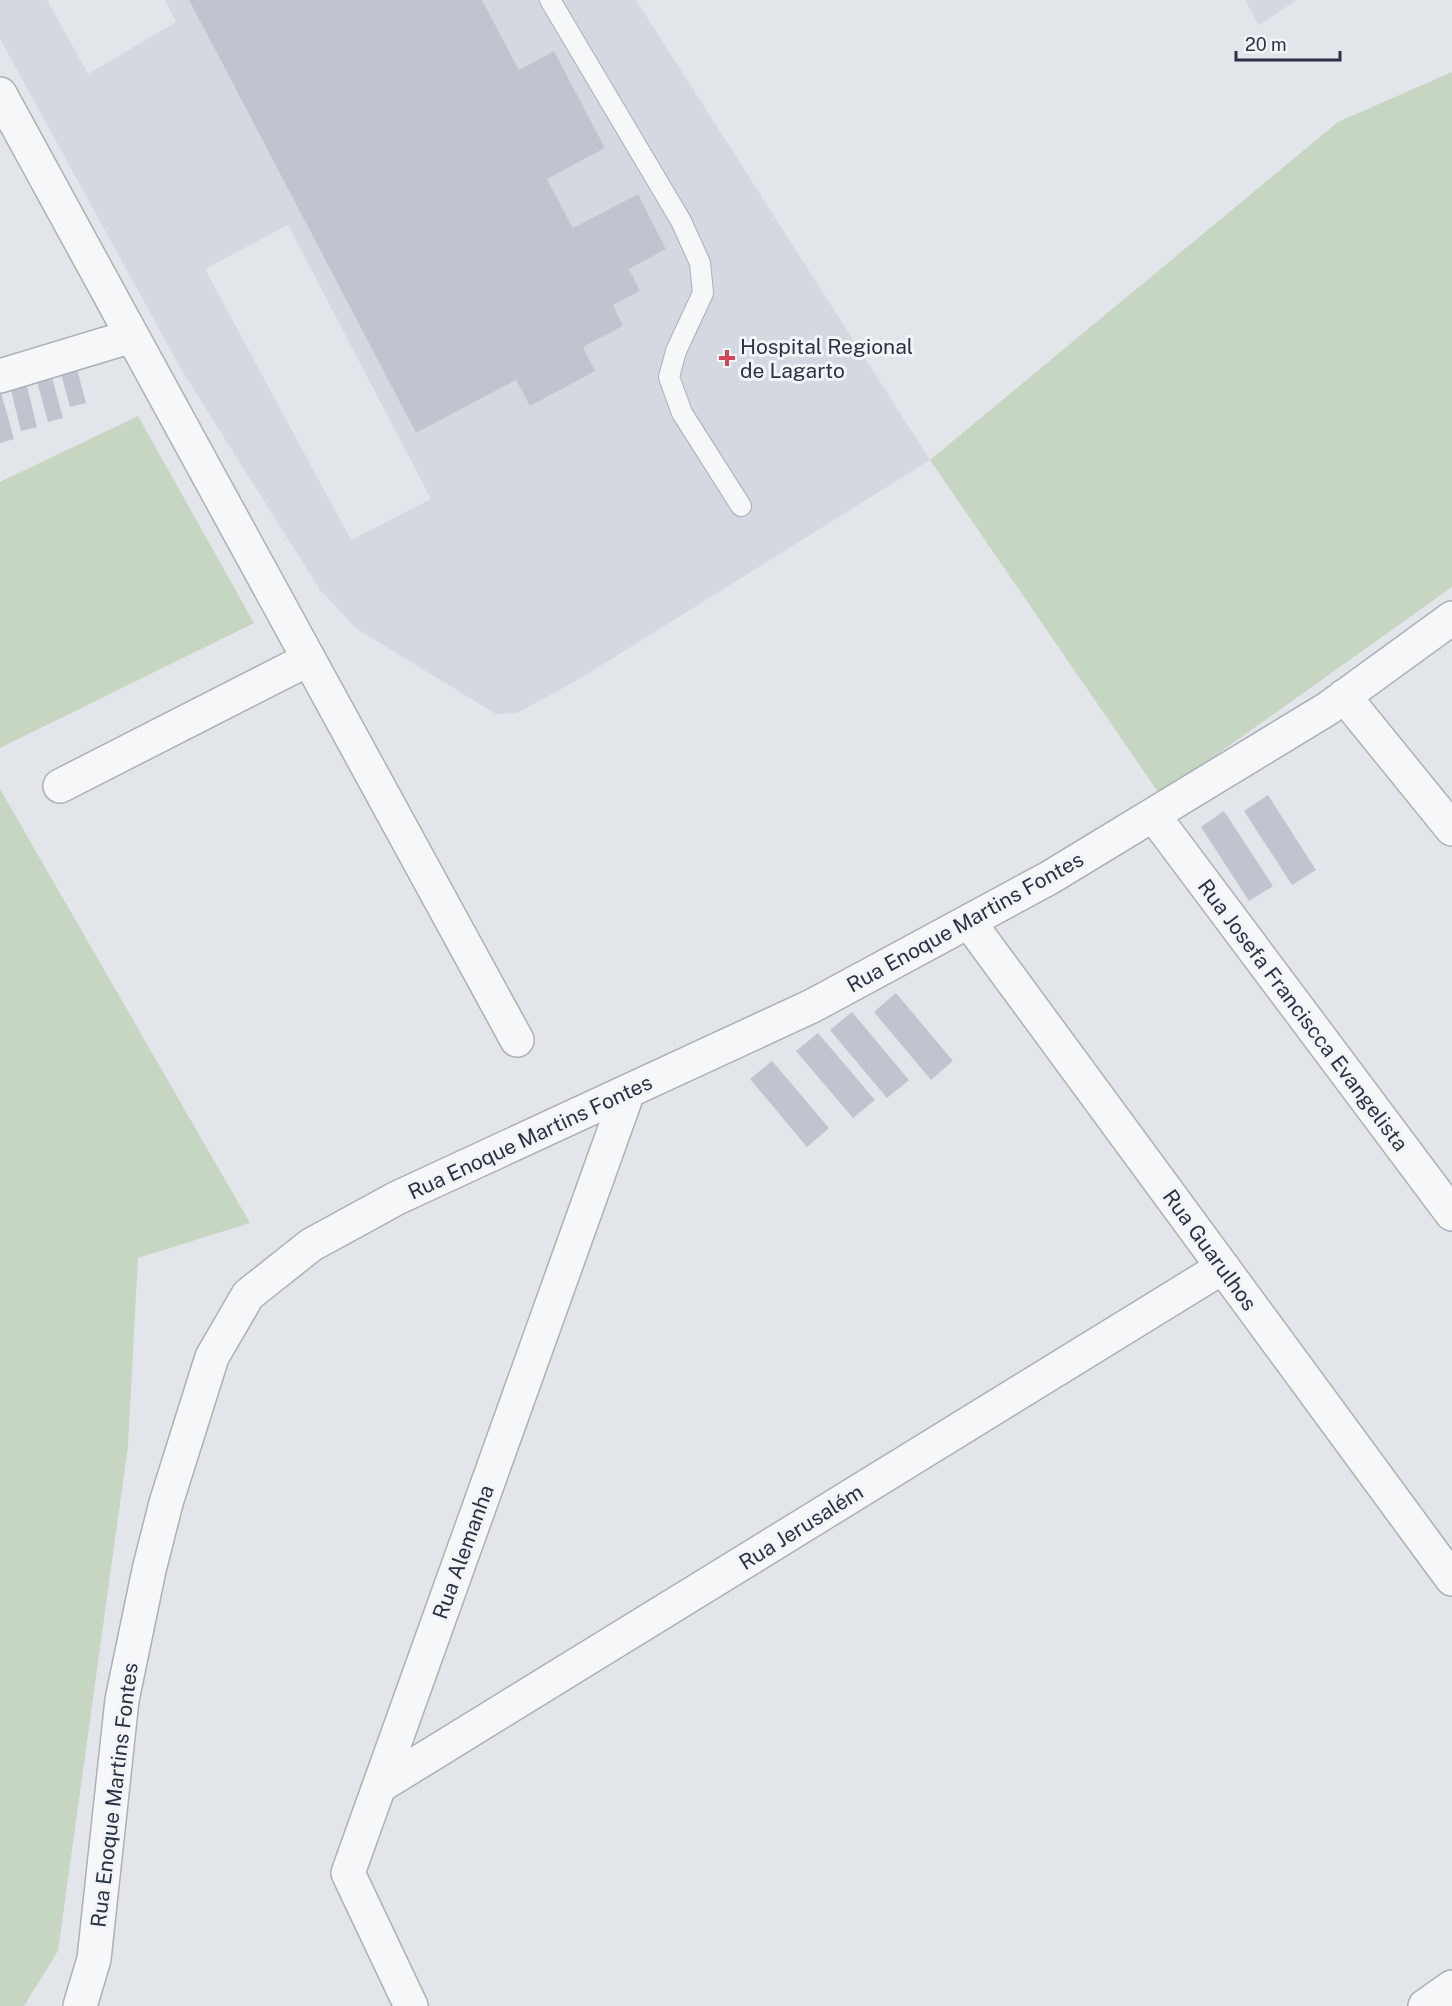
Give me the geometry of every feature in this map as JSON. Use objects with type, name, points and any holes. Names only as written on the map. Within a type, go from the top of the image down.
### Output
[{"type":"street","points":[[0,94],[517,1040]]},
{"type":"street","points":[[0,376],[132,336]]},
{"type":"street","name":"Rua Enoque Martins Fontes","points":[[80,2006],[94,1959],[122,1700],[149,1570],[166,1503],[212,1357],[248,1295],[311,1245],[397,1198],[812,1006],[1049,878],[1154,816],[1344,696],[1452,618]]},
{"type":"street","points":[[60,786],[309,659]]},
{"type":"street","points":[[1344,696],[1452,829]]},
{"type":"street","name":"Rua Josefa Franciscca Evangelista","points":[[1154,816],[1452,1214]]},
{"type":"street","name":"Rua Guarulhos","points":[[969,922],[1452,1579]]},
{"type":"street","name":"Rua Alemanha","points":[[411,2006],[348,1873],[628,1092]]},
{"type":"street","name":"Rua Jerusalém","points":[[380,1786],[1223,1267]]},
{"type":"street","points":[[1425,2006],[1452,1987]]},
{"type":"lane","points":[[550,0],[681,221],[700,263],[703,293],[676,351],[669,377],[682,413],[741,506]]},
{"type":"shaded area","name":"Hospital Regional de Lagarto","points":[[0,0],[47,0],[88,74],[176,22],[165,0],[189,0],[416,433],[516,380],[530,405],[595,371],[583,347],[623,326],[613,305],[639,291],[629,269],[666,249],[638,194],[573,228],[547,179],[605,148],[554,51],[519,70],[482,0],[636,0],[930,460],[576,681],[517,713],[496,714],[357,629],[320,590],[181,369],[0,39]],"holes":[[[288,225],[431,499],[351,540],[205,269]]]},
{"type":"shaded area","points":[[1245,0],[1297,0],[1259,25]]},
{"type":"green space","points":[[1452,72],[1452,587],[1160,795],[930,460],[1338,122]]},
{"type":"green space","points":[[138,416],[254,623],[0,748],[0,482]]},
{"type":"green space","points":[[0,789],[250,1223],[138,1258],[128,1446],[58,1951],[24,2006],[0,2006]]},
{"type":"building","points":[[189,0],[482,0],[519,70],[554,51],[605,148],[547,179],[573,228],[638,194],[666,249],[629,269],[640,291],[613,305],[623,326],[583,347],[595,371],[530,406],[516,380],[416,433]]},
{"type":"building","points":[[73,354],[86,403],[70,407],[57,359]]},
{"type":"building","points":[[50,370],[63,418],[48,422],[35,374]]},
{"type":"building","points":[[25,378],[37,427],[21,431],[9,382]]},
{"type":"building","points":[[0,389],[14,439],[0,443]]},
{"type":"building","points":[[1268,795],[1316,870],[1292,885],[1244,811]]},
{"type":"building","points":[[1224,811],[1273,886],[1249,901],[1201,827]]},
{"type":"building","points":[[896,993],[953,1061],[931,1080],[874,1012]]},
{"type":"building","points":[[852,1012],[909,1080],[887,1098],[830,1030]]},
{"type":"building","points":[[818,1033],[875,1100],[853,1118],[796,1051]]},
{"type":"building","points":[[772,1061],[829,1128],[807,1147],[750,1079]]},
{"type":"place","name":"Hospital Regional de Lagarto","points":[[727,358]]}]
